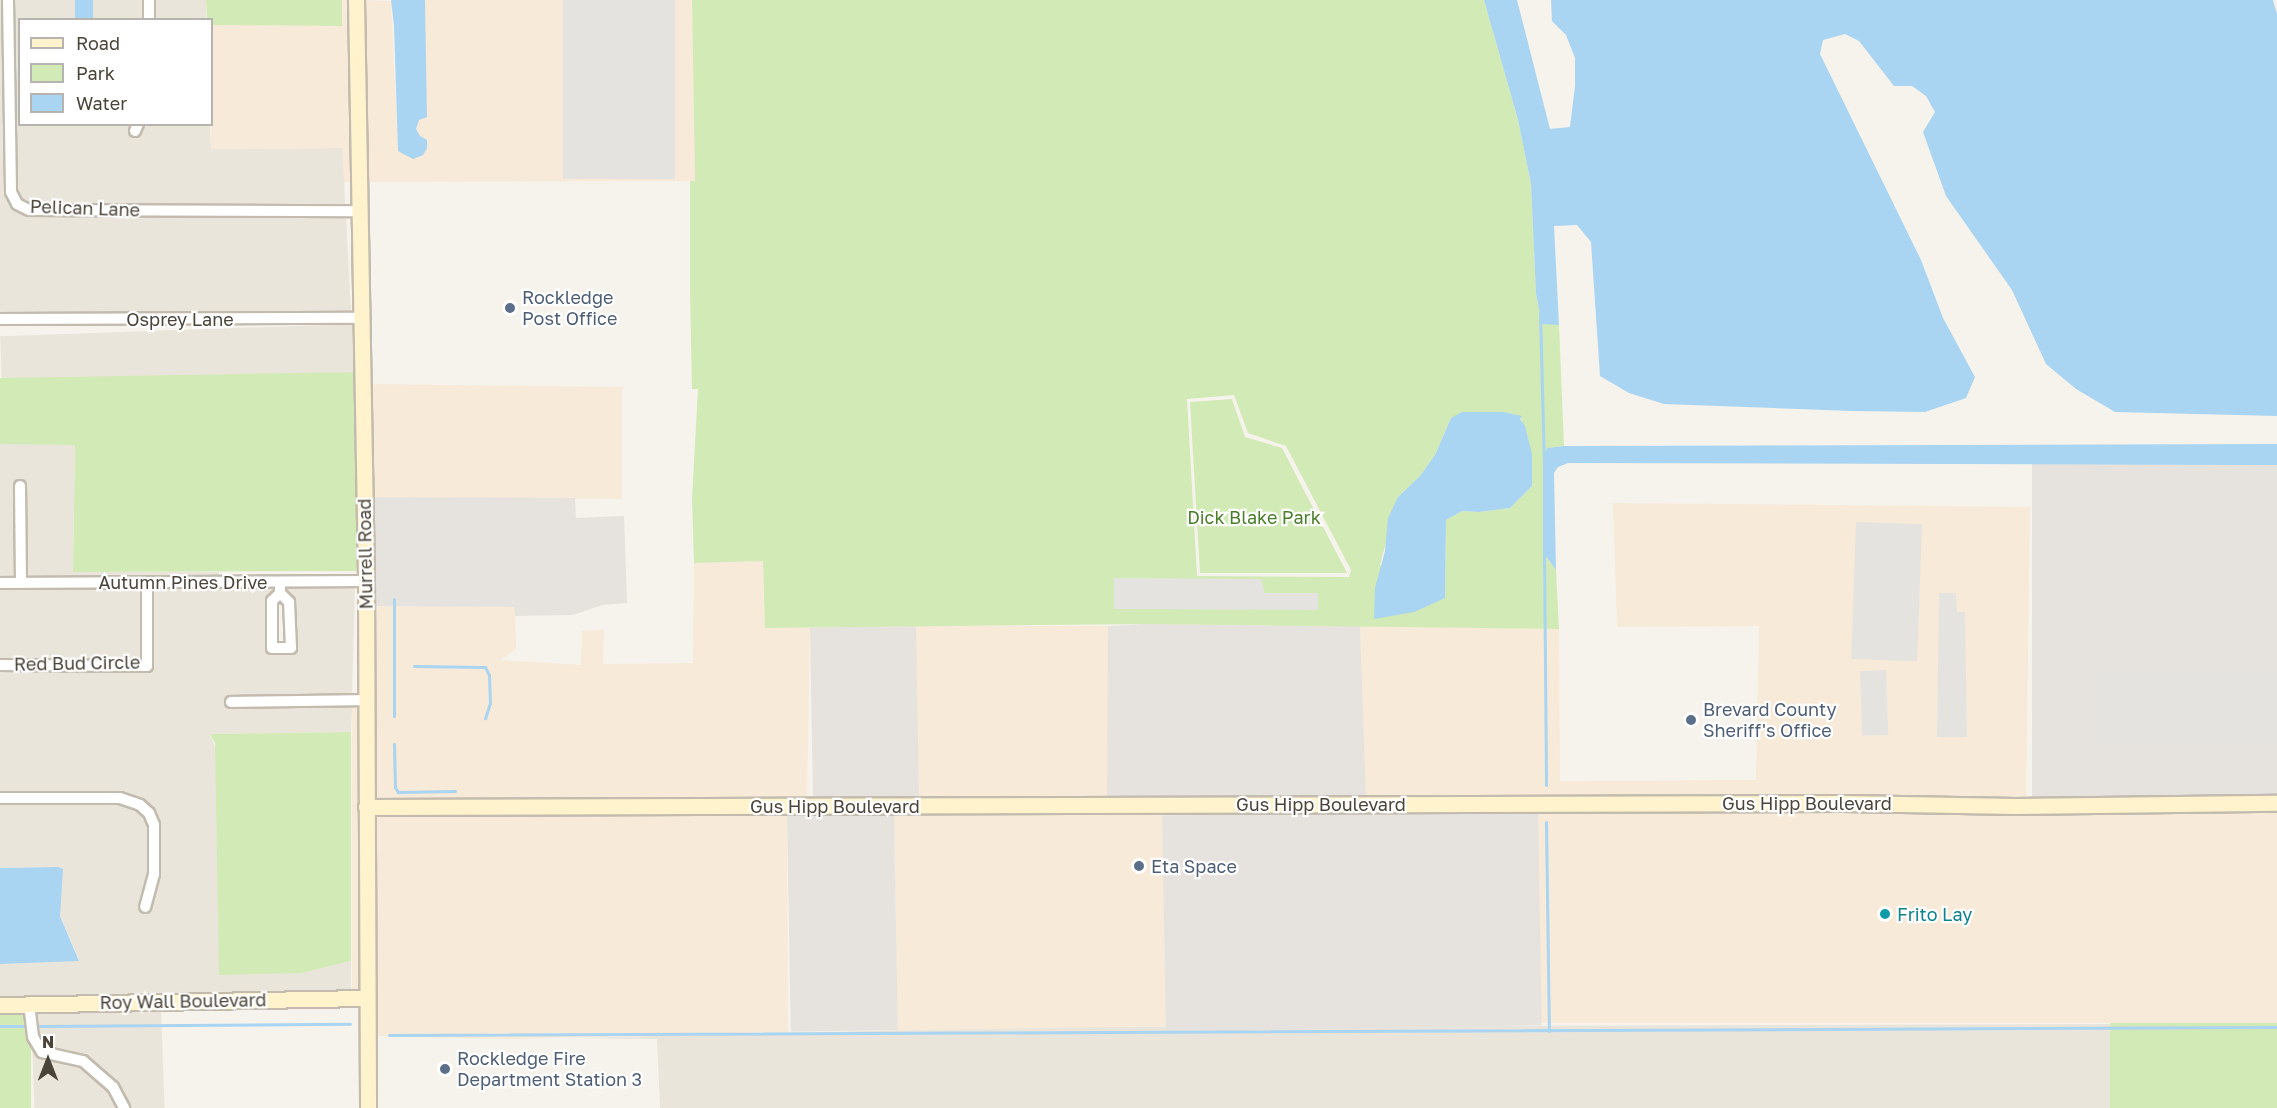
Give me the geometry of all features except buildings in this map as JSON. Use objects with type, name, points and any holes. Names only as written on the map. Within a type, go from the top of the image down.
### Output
[{"type":"street","name":"Pelican Lane","points":[[8,0],[11,192],[17,204],[29,210],[360,211]]},
{"type":"street","points":[[149,0],[149,18]]},
{"type":"street","name":"Murrell Road","points":[[356,0],[366,581],[368,1108]]},
{"type":"street","name":"Osprey Lane","points":[[0,319],[360,318]]},
{"type":"street","points":[[20,486],[21,583]]},
{"type":"street","name":"Autumn Pines Drive","points":[[0,583],[147,583],[280,587],[366,581]]},
{"type":"street","name":"Red Bud Circle","points":[[0,665],[147,666],[147,583]]},
{"type":"street","points":[[280,587],[290,602],[291,648],[272,648],[272,601],[280,587]]},
{"type":"street","points":[[231,702],[367,700]]},
{"type":"street","points":[[0,798],[120,798],[140,805],[149,813],[154,825],[154,874],[145,907]]},
{"type":"street","name":"Gus Hipp Boulevard","points":[[366,807],[1831,803],[2015,806],[2277,803]]},
{"type":"street","name":"Roy Wall Boulevard","points":[[0,1005],[367,998]]},
{"type":"street","points":[[29,1004],[33,1037],[42,1052],[83,1061],[113,1087],[124,1107]]},
{"type":"shaded area","points":[[0,0],[3,0],[6,192],[15,209],[29,216],[346,216],[351,313],[0,314]]},
{"type":"shaded area","points":[[13,0],[75,0],[75,18],[18,18],[18,126],[132,126],[129,134],[138,138],[143,126],[210,126],[211,149],[343,148],[345,205],[30,205],[21,200],[16,191]]},
{"type":"shaded area","points":[[93,0],[144,0],[144,18],[93,18]]},
{"type":"shaded area","points":[[154,0],[206,0],[206,18],[154,18]]},
{"type":"shaded area","points":[[342,0],[351,0],[354,182],[344,182],[342,148],[211,149],[213,25],[341,26]]},
{"type":"shaded area","points":[[361,0],[391,1],[398,151],[420,136],[416,129],[419,120],[427,117],[425,0],[692,0],[695,181],[364,182]]},
{"type":"shaded area","points":[[563,0],[675,0],[675,179],[563,179]]},
{"type":"shaded area","points":[[352,324],[354,372],[2,384],[0,336]]},
{"type":"shaded area","points":[[366,384],[624,387],[622,391],[622,499],[369,497]]},
{"type":"shaded area","points":[[0,444],[75,444],[73,572],[219,572],[219,577],[26,578],[25,481],[16,480],[16,577],[0,577]]},
{"type":"shaded area","points":[[2032,464],[2277,464],[2277,800],[2032,800]]},
{"type":"shaded area","points":[[369,497],[575,498],[576,518],[624,516],[627,603],[602,605],[573,615],[515,616],[514,607],[371,606]]},
{"type":"shaded area","points":[[1613,503],[2030,507],[2026,800],[1366,798],[1360,626],[1559,629],[1560,781],[1756,780],[1759,626],[1617,627]]},
{"type":"shaded area","points":[[1856,522],[1922,524],[1917,661],[1851,659]]},
{"type":"shaded area","points":[[763,561],[765,628],[810,628],[807,800],[371,802],[371,606],[515,607],[516,649],[500,660],[581,665],[582,631],[604,630],[603,664],[693,663],[694,563]]},
{"type":"shaded area","points":[[1114,578],[1261,579],[1265,593],[1318,593],[1318,610],[1114,609]]},
{"type":"shaded area","points":[[275,587],[267,601],[267,648],[272,653],[291,654],[296,648],[294,602],[285,587],[355,587],[352,695],[226,696],[226,707],[352,706],[351,732],[210,734],[302,973],[351,961],[351,993],[0,999],[0,964],[79,960],[60,915],[58,867],[0,868],[0,670],[147,671],[152,666],[152,588]]},
{"type":"shaded area","points":[[0,588],[142,588],[142,660],[0,660]]},
{"type":"shaded area","points":[[1939,593],[1956,593],[1957,612],[1965,612],[1967,737],[1937,737]]},
{"type":"shaded area","points":[[1145,624],[1360,626],[1366,798],[1107,799],[1108,626]]},
{"type":"shaded area","points":[[916,626],[1108,626],[1108,800],[916,800]]},
{"type":"shaded area","points":[[916,626],[919,800],[813,802],[810,628]]},
{"type":"shaded area","points":[[2096,666],[2277,666],[2277,748],[2096,748]]},
{"type":"shaded area","points":[[1886,670],[1888,735],[1862,736],[1860,671]]},
{"type":"shaded area","points":[[352,706],[362,706],[362,993],[352,993]]},
{"type":"shaded area","points":[[1538,808],[2277,808],[2277,1023],[1538,1023]]},
{"type":"shaded area","points":[[1538,809],[1542,1025],[1166,1032],[1162,816]]},
{"type":"shaded area","points":[[1162,810],[1166,1026],[898,1031],[894,815]]},
{"type":"shaded area","points":[[894,811],[898,1030],[791,1032],[787,813]]},
{"type":"shaded area","points":[[787,812],[788,1032],[505,1039],[372,1036],[371,813]]},
{"type":"shaded area","points":[[161,1007],[165,1108],[34,1108],[31,1012]]},
{"type":"shaded area","points":[[2110,1024],[2113,1108],[660,1108],[657,1039],[572,1038],[1030,1027]]},
{"type":"green space","points":[[206,0],[342,0],[342,26],[213,25],[213,18],[207,18]]},
{"type":"green space","points":[[692,0],[1484,0],[1518,120],[1531,184],[1536,294],[1542,323],[1559,325],[1564,446],[1547,448],[1543,552],[1556,570],[1559,629],[1145,624],[765,628],[763,561],[694,563],[692,499],[698,389],[692,389],[690,181],[695,181]],"holes":[[[1234,395],[1248,433],[1286,446],[1351,570],[1349,577],[1197,576],[1187,399]],[[1521,417],[1532,486],[1510,508],[1479,512],[1462,511],[1446,520],[1445,598],[1380,565],[1398,497],[1420,476],[1435,455],[1451,418]]]},
{"type":"green space","points":[[356,372],[356,571],[73,572],[75,445],[0,444],[0,378]]},
{"type":"green space","name":"Dick Blake Park","points":[[1232,399],[1245,437],[1282,448],[1347,573],[1200,573],[1190,402]]},
{"type":"green space","points":[[351,732],[351,961],[302,973],[219,975],[215,743],[210,734]]},
{"type":"green space","points":[[0,1010],[31,1010],[31,1108],[0,1108]]},
{"type":"green space","points":[[2110,1023],[2277,1023],[2277,1108],[2110,1108]]},
{"type":"water","points":[[75,0],[93,0],[93,18],[75,18]]},
{"type":"water","points":[[391,0],[425,0],[427,117],[419,120],[416,129],[420,136],[427,140],[427,148],[423,155],[413,159],[398,151]]},
{"type":"water","points":[[1484,0],[1517,0],[1550,129],[1570,127],[1575,86],[1575,58],[1566,35],[1552,21],[1551,0],[2273,0],[2277,14],[2277,416],[2115,412],[2076,389],[2046,364],[2012,290],[1946,196],[1923,132],[1935,112],[1926,96],[1912,86],[1894,86],[1859,41],[1845,34],[1823,40],[1820,54],[1921,260],[1943,318],[1975,377],[1966,398],[1925,412],[1852,411],[1664,404],[1629,393],[1600,376],[1591,242],[1577,225],[1554,226],[1559,325],[1542,324],[1536,294],[1531,184],[1518,120]]},
{"type":"water","points":[[1462,412],[1503,412],[1522,416],[1520,419],[1525,426],[1532,454],[1532,486],[1510,508],[1479,512],[1462,511],[1446,520],[1445,598],[1414,612],[1374,619],[1375,588],[1385,551],[1388,518],[1398,497],[1420,476],[1435,455],[1451,418]]},
{"type":"water","points":[[2277,444],[2277,465],[1568,463],[1558,467],[1554,473],[1556,570],[1543,552],[1543,461],[1547,448],[1564,446]]},
{"type":"water","points":[[58,867],[63,869],[60,916],[79,961],[0,964],[0,868]]},
{"type":"waterway","points":[[1540,313],[1544,462]]},
{"type":"waterway","points":[[1544,550],[1546,785]]},
{"type":"waterway","points":[[394,599],[394,716]]},
{"type":"waterway","points":[[414,666],[485,667],[489,675],[490,703],[485,718]]},
{"type":"waterway","points":[[394,744],[395,787],[398,792],[455,791]]},
{"type":"waterway","points":[[1546,822],[1549,1031]]},
{"type":"waterway","points":[[39,1026],[350,1024]]},
{"type":"waterway","points":[[0,1026],[25,1026]]},
{"type":"waterway","points":[[389,1035],[2277,1027]]},
{"type":"place","name":"Rockledge Post Office","points":[[510,308]]},
{"type":"place","name":"Brevard County Sheriff's Office","points":[[1691,720]]},
{"type":"place","name":"Eta Space","points":[[1139,866]]},
{"type":"place","name":"Frito Lay","points":[[1885,914]]},
{"type":"place","name":"Rockledge Fire Department Station 3","points":[[445,1069]]}]
